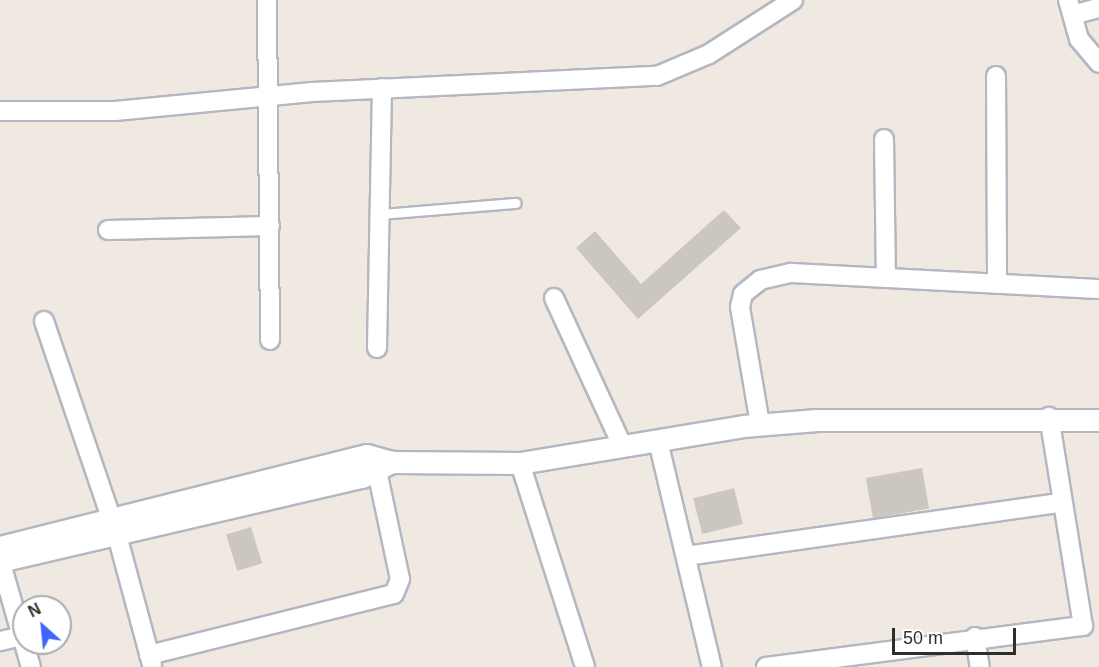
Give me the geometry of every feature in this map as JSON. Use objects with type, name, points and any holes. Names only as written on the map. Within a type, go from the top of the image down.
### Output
[{"type":"street","points":[[267,0],[271,96],[270,340]]},
{"type":"street","points":[[0,111],[115,111],[382,88],[657,76],[709,54],[794,0]]},
{"type":"street","points":[[1099,8],[1072,7],[1079,39],[1099,63]]},
{"type":"street","points":[[996,76],[997,284]]},
{"type":"street","points":[[377,348],[382,88]]},
{"type":"street","points":[[884,139],[886,278]]},
{"type":"street","points":[[108,230],[270,226]]},
{"type":"street","points":[[760,424],[740,307],[742,294],[776,275],[1099,289]]},
{"type":"street","points":[[554,298],[623,447]]},
{"type":"street","points":[[45,321],[114,527],[151,661],[394,594],[400,579],[384,467]]},
{"type":"street","points":[[766,667],[975,637],[1091,624],[1059,503],[1049,417]]},
{"type":"street","points":[[12,602],[0,561],[367,455],[384,467],[520,463],[760,424],[1049,417],[1099,420]]},
{"type":"street","points":[[658,441],[712,667]]},
{"type":"street","points":[[520,463],[585,667]]},
{"type":"street","points":[[686,556],[1059,503]]},
{"type":"street","points":[[0,547],[114,527]]},
{"type":"street","points":[[975,637],[980,667]]},
{"type":"lane","points":[[381,214],[516,203]]},
{"type":"building","points":[[724,210],[741,228],[638,319],[576,248],[595,231],[641,284]]},
{"type":"building","points":[[922,468],[929,508],[873,518],[866,478]]},
{"type":"building","points":[[734,488],[743,524],[702,534],[693,498]]},
{"type":"building","points":[[251,527],[262,563],[237,571],[226,535]]}]
